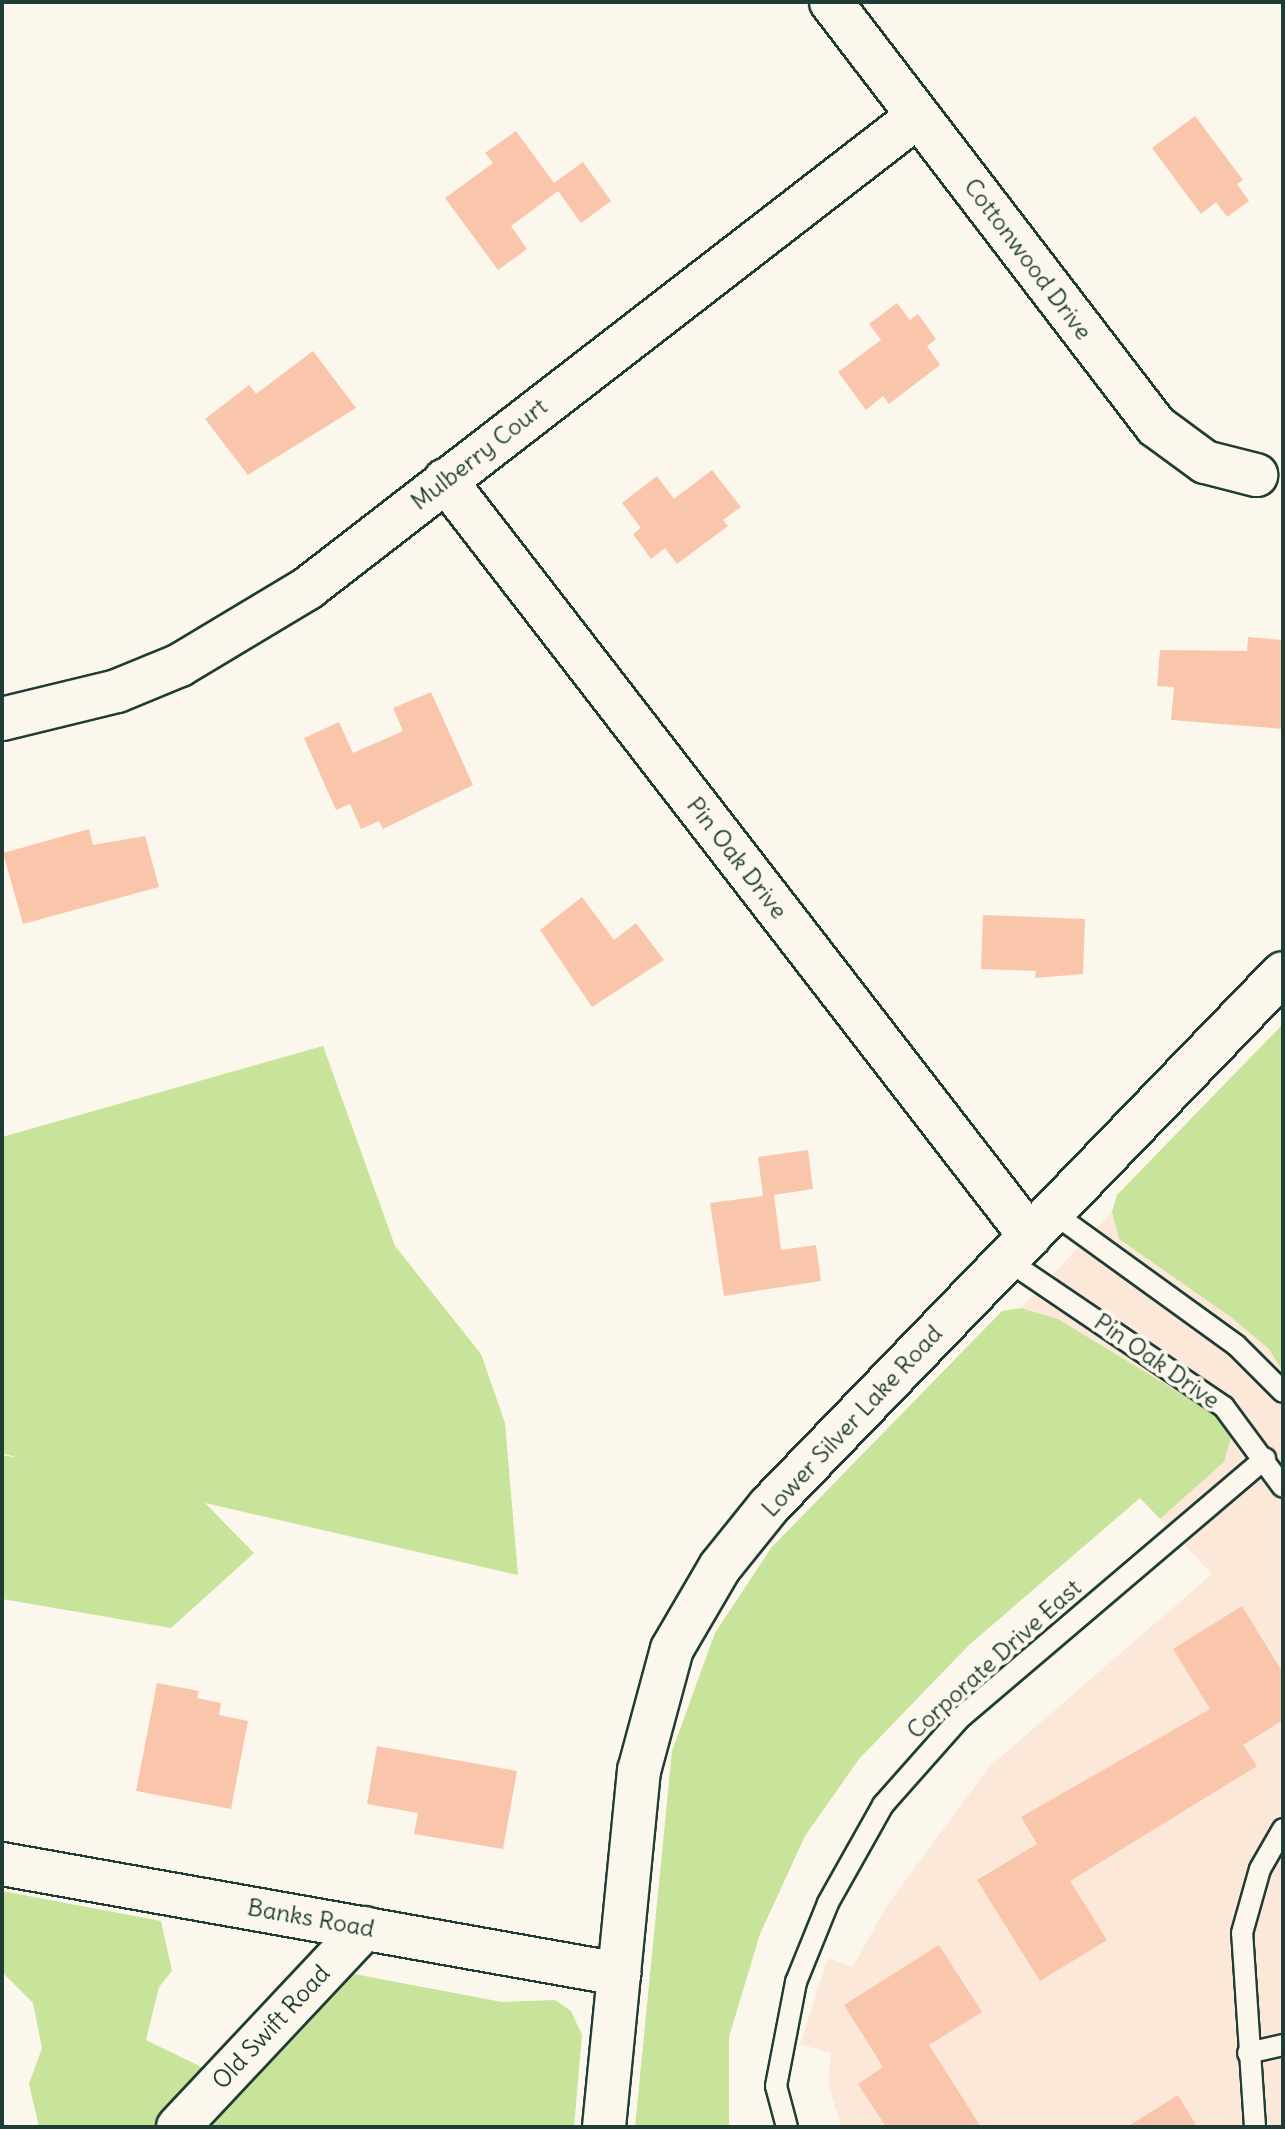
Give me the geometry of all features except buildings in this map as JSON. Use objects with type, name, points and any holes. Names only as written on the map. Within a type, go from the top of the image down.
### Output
[{"type":"street","name":"Cottonwood Drive","points":[[831,2],[1156,426],[1205,462],[1256,475]]},
{"type":"street","name":"Mulberry Court","points":[[2,719],[117,691],[208,650],[308,588],[918,116]]},
{"type":"street","name":"Pin Oak Drive","points":[[445,480],[1029,1236]]},
{"type":"street","name":"Lower Silver Lake Road","points":[[604,2127],[639,1771],[672,1649],[720,1567],[769,1506],[1283,973]]},
{"type":"street","name":"Banks Road","points":[[2,1864],[619,1974]]},
{"type":"street","name":"Old Swift Road","points":[[178,2127],[365,1928]]},
{"type":"lane","name":"Pin Oak Drive","points":[[1029,1236],[1236,1345],[1283,1392]]},
{"type":"lane","name":"Pin Oak Drive","points":[[1029,1236],[1224,1407],[1283,1487]]},
{"type":"lane","name":"Corporate Drive East","points":[[787,2127],[776,2086],[796,1982],[828,1903],[883,1805],[959,1719],[1265,1459]]},
{"type":"lane","points":[[1255,2127],[1242,1933],[1260,1869],[1283,1829]]},
{"type":"lane","points":[[1248,2053],[1283,2045]]},
{"type":"shaded area","points":[[1112,1212],[1119,1239],[1232,1318],[1269,1349],[1283,1372],[1283,2127],[841,2127],[828,2082],[831,2053],[800,2044],[828,1958],[853,1967],[886,1907],[989,1767],[1212,1574],[1160,1519],[1224,1462],[1109,1352],[1058,1319],[1021,1308]]},
{"type":"green space","points":[[1283,1024],[1283,1372],[1269,1349],[1232,1318],[1119,1239],[1112,1212],[1117,1195]]},
{"type":"green space","points":[[323,1046],[395,1246],[481,1354],[505,1423],[518,1575],[205,1503],[254,1553],[171,1628],[2,1599],[2,1455],[19,1458],[2,1453],[2,1137]]},
{"type":"green space","points":[[1021,1308],[1058,1319],[1234,1426],[1224,1462],[1160,1519],[1140,1498],[969,1645],[859,1759],[805,1836],[760,1934],[729,2037],[729,2127],[635,2127],[672,1751],[715,1633],[771,1548],[1002,1311]]},
{"type":"green space","points":[[2,1891],[161,1921],[172,1971],[159,1987],[146,2040],[236,2084],[306,2012],[354,1974],[502,2002],[555,2000],[571,2011],[582,2035],[574,2127],[39,2127],[29,2084],[42,2048],[33,2003],[2,1972]]}]
